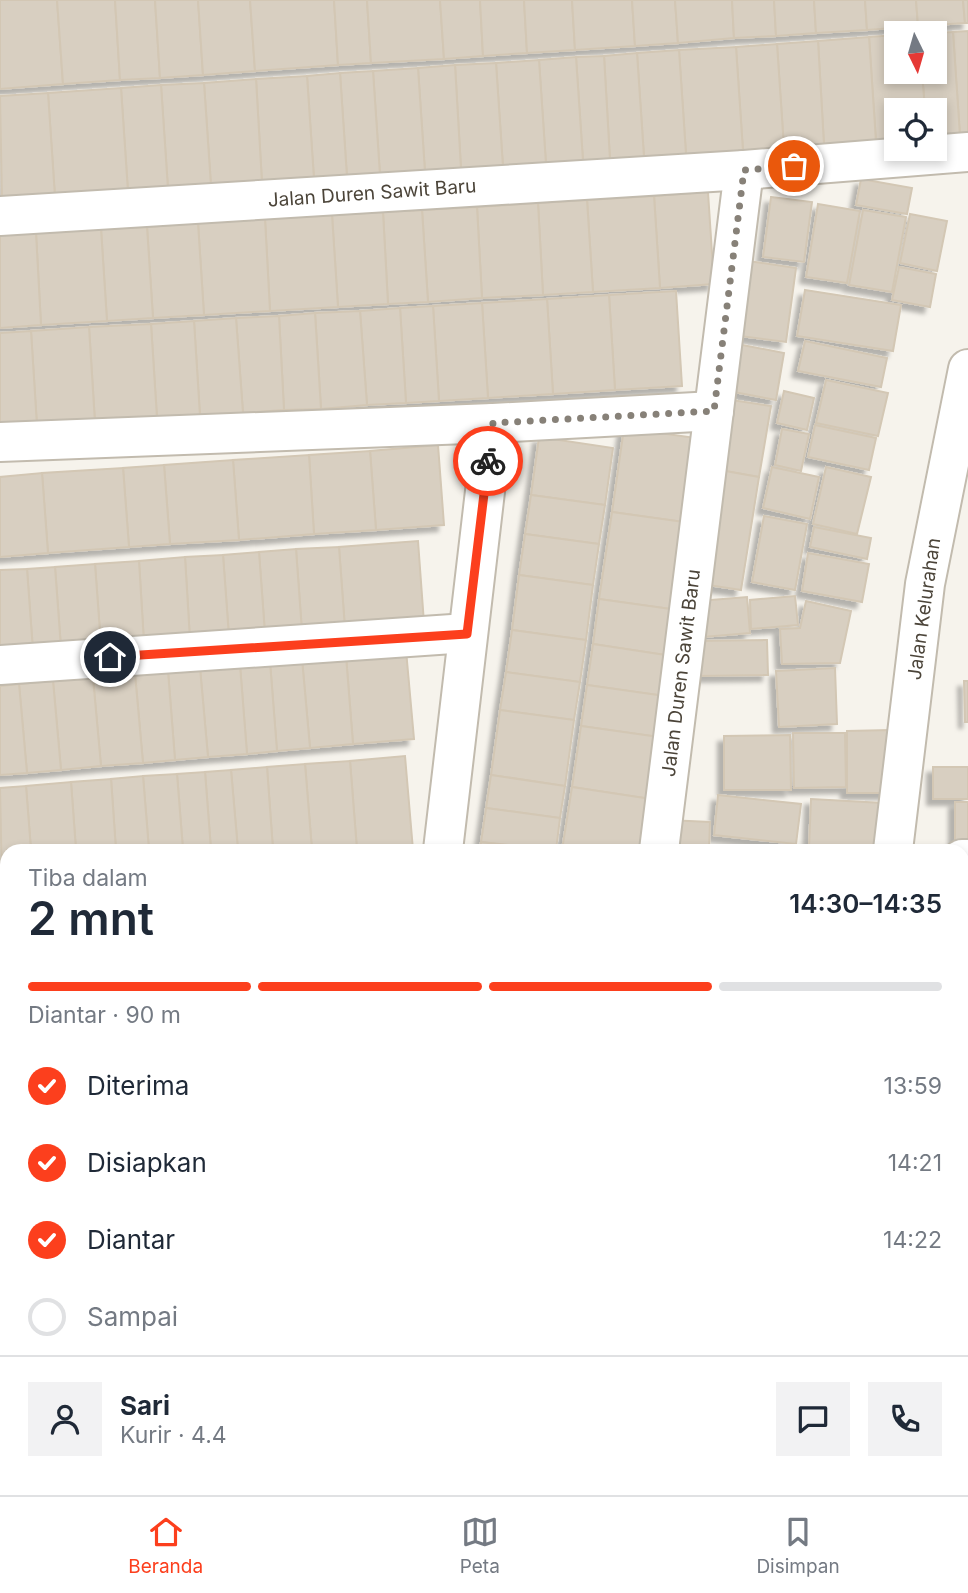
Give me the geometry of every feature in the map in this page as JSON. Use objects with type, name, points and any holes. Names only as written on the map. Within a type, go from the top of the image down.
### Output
[{"type":"street","name":"Jalan Duren Sawit Baru","points":[[0,216],[744,170],[968,152]]},
{"type":"street","name":"Jalan Duren Sawit Baru","points":[[660,844],[744,170]]},
{"type":"street","name":"Jalan Kelurahan","points":[[894,844],[925,584],[968,369]]},
{"type":"street","points":[[0,442],[493,423],[714,411]]},
{"type":"street","points":[[444,844],[493,423]]},
{"type":"street","points":[[0,665],[467,634]]},
{"type":"building","points":[[0,0],[57,0],[63,84],[0,89]]},
{"type":"building","points":[[57,0],[115,0],[120,80],[63,84]]},
{"type":"building","points":[[115,0],[155,0],[160,78],[120,80]]},
{"type":"building","points":[[155,0],[198,0],[203,75],[160,78]]},
{"type":"building","points":[[198,0],[250,0],[255,71],[203,75]]},
{"type":"building","points":[[250,0],[334,0],[338,65],[255,71]]},
{"type":"building","points":[[334,0],[367,0],[371,63],[338,65]]},
{"type":"building","points":[[367,0],[440,0],[444,59],[371,63]]},
{"type":"building","points":[[440,0],[480,0],[483,56],[444,59]]},
{"type":"building","points":[[480,0],[524,0],[527,53],[483,56]]},
{"type":"building","points":[[524,0],[572,0],[575,50],[527,53]]},
{"type":"building","points":[[572,0],[632,0],[635,46],[575,50]]},
{"type":"building","points":[[632,0],[675,0],[678,43],[635,46]]},
{"type":"building","points":[[675,0],[732,0],[734,38],[678,43]]},
{"type":"building","points":[[732,0],[774,0],[776,36],[734,38]]},
{"type":"building","points":[[774,0],[814,0],[816,33],[776,36]]},
{"type":"building","points":[[814,0],[865,0],[867,30],[816,33]]},
{"type":"building","points":[[865,0],[916,0],[918,21],[884,21],[884,29],[867,30]]},
{"type":"building","points":[[916,0],[963,0],[965,23],[918,21]]},
{"type":"building","points":[[963,0],[968,0],[968,23],[965,23]]},
{"type":"building","points":[[968,31],[968,135],[960,136],[953,32]]},
{"type":"building","points":[[947,32],[953,32],[960,136],[947,136],[947,98],[924,98],[923,84],[947,84]]},
{"type":"building","points":[[884,36],[884,84],[923,84],[924,98],[884,98],[884,141],[876,142],[869,37]]},
{"type":"building","points":[[869,37],[876,142],[824,145],[818,41]]},
{"type":"building","points":[[818,41],[824,145],[784,148],[777,44]]},
{"type":"building","points":[[777,44],[784,148],[743,151],[736,47]]},
{"type":"building","points":[[736,47],[743,151],[686,154],[679,50]]},
{"type":"building","points":[[679,50],[686,154],[644,157],[637,53]]},
{"type":"building","points":[[637,53],[644,157],[610,160],[604,56]]},
{"type":"building","points":[[604,56],[610,160],[583,161],[576,57]]},
{"type":"building","points":[[576,57],[583,161],[546,164],[539,60]]},
{"type":"building","points":[[539,60],[546,164],[503,167],[496,63]]},
{"type":"building","points":[[496,63],[503,167],[461,169],[455,65]]},
{"type":"building","points":[[455,65],[461,169],[425,172],[418,68]]},
{"type":"building","points":[[418,68],[425,172],[380,175],[373,71]]},
{"type":"building","points":[[373,71],[380,175],[347,177],[340,73]]},
{"type":"building","points":[[340,73],[347,177],[314,179],[307,76]]},
{"type":"building","points":[[307,76],[314,179],[262,183],[256,79]]},
{"type":"building","points":[[256,79],[262,183],[211,186],[204,83]]},
{"type":"building","points":[[204,83],[211,186],[168,189],[161,85]]},
{"type":"building","points":[[161,85],[168,189],[128,192],[121,88]]},
{"type":"building","points":[[121,88],[128,192],[55,197],[48,93]]},
{"type":"building","points":[[48,93],[55,197],[2,201],[0,96]]},
{"type":"building","points":[[861,179],[912,188],[907,214],[856,205]]},
{"type":"building","points":[[708,192],[714,284],[660,288],[654,196]]},
{"type":"building","points":[[654,196],[660,288],[593,292],[587,200]]},
{"type":"building","points":[[771,197],[812,202],[804,262],[763,257]]},
{"type":"building","points":[[587,200],[593,292],[543,295],[538,203]]},
{"type":"building","points":[[538,203],[543,295],[482,298],[477,207]]},
{"type":"building","points":[[818,204],[860,211],[847,283],[806,277]]},
{"type":"building","points":[[477,207],[482,298],[428,302],[422,210]]},
{"type":"building","points":[[422,210],[428,302],[388,304],[383,212]]},
{"type":"building","points":[[863,210],[906,217],[892,292],[849,285]]},
{"type":"building","points":[[383,212],[388,304],[338,307],[332,215]]},
{"type":"building","points":[[910,214],[947,221],[937,271],[900,263]]},
{"type":"building","points":[[332,215],[338,307],[270,311],[265,219]]},
{"type":"building","points":[[265,219],[270,311],[204,315],[198,223]]},
{"type":"building","points":[[198,223],[204,315],[153,318],[147,227]]},
{"type":"building","points":[[147,227],[153,318],[107,321],[101,229]]},
{"type":"building","points":[[101,229],[107,321],[41,325],[36,233]]},
{"type":"building","points":[[36,233],[41,325],[0,328],[0,235]]},
{"type":"building","points":[[735,259],[796,268],[786,342],[724,334]]},
{"type":"building","points":[[899,267],[936,274],[930,307],[892,300]]},
{"type":"building","points":[[805,290],[901,305],[893,351],[797,336]]},
{"type":"building","points":[[676,291],[682,386],[615,390],[609,295]]},
{"type":"building","points":[[609,295],[615,390],[553,394],[547,299]]},
{"type":"building","points":[[547,299],[553,394],[488,398],[482,303]]},
{"type":"building","points":[[482,303],[488,398],[439,401],[433,306]]},
{"type":"building","points":[[433,306],[439,401],[406,403],[400,308]]},
{"type":"building","points":[[400,308],[406,403],[367,405],[360,311]]},
{"type":"building","points":[[360,311],[367,405],[321,409],[315,313]]},
{"type":"building","points":[[315,313],[321,409],[284,410],[279,316]]},
{"type":"building","points":[[279,316],[284,410],[243,413],[236,318]]},
{"type":"building","points":[[236,318],[243,413],[200,416],[194,321]]},
{"type":"building","points":[[194,321],[200,416],[157,418],[151,324]]},
{"type":"building","points":[[151,324],[157,418],[95,423],[89,327]]},
{"type":"building","points":[[89,327],[95,423],[37,426],[31,331]]},
{"type":"building","points":[[31,331],[37,426],[0,429],[0,333]]},
{"type":"building","points":[[805,341],[887,358],[881,387],[798,371]]},
{"type":"building","points":[[727,342],[784,353],[776,400],[718,389]]},
{"type":"building","points":[[826,380],[888,393],[878,436],[816,423]]},
{"type":"building","points":[[784,391],[814,398],[807,430],[777,423]]},
{"type":"building","points":[[725,399],[771,406],[759,477],[714,469]]},
{"type":"building","points":[[815,425],[876,438],[869,470],[808,457]]},
{"type":"building","points":[[624,428],[703,439],[691,523],[612,512]]},
{"type":"building","points":[[782,429],[809,434],[801,471],[775,465]]},
{"type":"building","points":[[539,437],[613,448],[605,505],[531,495]]},
{"type":"building","points":[[438,445],[444,525],[376,530],[370,451]]},
{"type":"building","points":[[370,451],[376,530],[314,534],[309,455]]},
{"type":"building","points":[[309,455],[314,534],[239,540],[233,460]]},
{"type":"building","points":[[233,460],[239,540],[170,544],[164,465]]},
{"type":"building","points":[[164,465],[170,544],[129,547],[123,468]]},
{"type":"building","points":[[772,467],[819,477],[810,519],[763,508]]},
{"type":"building","points":[[826,467],[871,477],[857,534],[813,524]]},
{"type":"building","points":[[123,468],[129,547],[48,553],[42,473]]},
{"type":"building","points":[[714,469],[759,477],[741,590],[695,583]]},
{"type":"building","points":[[42,473],[48,553],[0,557],[0,477]]},
{"type":"building","points":[[531,495],[605,505],[599,544],[525,534]]},
{"type":"building","points":[[612,512],[691,523],[678,610],[599,599]]},
{"type":"building","points":[[764,516],[807,524],[795,590],[752,582]]},
{"type":"building","points":[[814,527],[871,538],[867,559],[810,547]]},
{"type":"building","points":[[525,534],[599,544],[593,585],[519,575]]},
{"type":"building","points":[[418,541],[424,623],[345,629],[339,547]]},
{"type":"building","points":[[339,547],[345,629],[302,632],[296,549]]},
{"type":"building","points":[[296,549],[302,632],[265,634],[259,552]]},
{"type":"building","points":[[259,552],[265,634],[229,637],[223,555]]},
{"type":"building","points":[[808,553],[869,564],[862,602],[802,591]]},
{"type":"building","points":[[223,555],[229,637],[190,640],[185,557]]},
{"type":"building","points":[[185,557],[190,640],[144,643],[139,561]]},
{"type":"building","points":[[139,561],[144,643],[101,646],[95,564]]},
{"type":"building","points":[[95,564],[101,646],[61,648],[55,567]]},
{"type":"building","points":[[55,567],[61,648],[33,651],[27,569]]},
{"type":"building","points":[[27,569],[33,651],[0,653],[0,570]]},
{"type":"building","points":[[519,575],[593,585],[586,640],[512,630]]},
{"type":"building","points":[[795,596],[798,625],[751,629],[750,600]]},
{"type":"building","points":[[747,597],[750,633],[703,637],[699,601]]},
{"type":"building","points":[[599,599],[678,610],[672,656],[593,644]]},
{"type":"building","points":[[806,601],[851,611],[840,663],[782,664],[780,629],[800,628]]},
{"type":"building","points":[[512,630],[586,640],[580,682],[506,672]]},
{"type":"building","points":[[767,640],[768,675],[696,676],[695,641]]},
{"type":"building","points":[[593,644],[672,656],[665,696],[587,685]]},
{"type":"building","points":[[406,650],[414,739],[353,744],[346,656]]},
{"type":"building","points":[[346,656],[353,744],[310,748],[302,659]]},
{"type":"building","points":[[302,659],[310,748],[277,751],[270,662]]},
{"type":"building","points":[[270,662],[277,751],[247,754],[240,665]]},
{"type":"building","points":[[240,665],[247,754],[208,757],[200,668]]},
{"type":"building","points":[[200,668],[208,757],[175,760],[168,671]]},
{"type":"building","points":[[835,668],[837,724],[779,727],[776,671]]},
{"type":"building","points":[[168,671],[175,760],[143,763],[135,674]]},
{"type":"building","points":[[506,672],[580,682],[574,720],[500,710]]},
{"type":"building","points":[[135,674],[143,763],[101,766],[93,678]]},
{"type":"building","points":[[93,678],[101,766],[61,770],[53,681]]},
{"type":"building","points":[[53,681],[61,770],[27,773],[19,684]]},
{"type":"building","points":[[964,681],[968,681],[968,722],[965,722]]},
{"type":"building","points":[[19,684],[27,773],[0,775],[0,686]]},
{"type":"building","points":[[587,685],[665,696],[659,737],[581,726]]},
{"type":"building","points":[[500,710],[574,720],[565,786],[491,775]]},
{"type":"building","points":[[581,726],[659,737],[651,799],[572,787]]},
{"type":"building","points":[[890,730],[890,793],[847,793],[847,731]]},
{"type":"building","points":[[793,733],[845,733],[846,787],[794,788]]},
{"type":"building","points":[[790,735],[791,790],[724,790],[724,736]]},
{"type":"building","points":[[405,756],[412,844],[357,844],[350,761]]},
{"type":"building","points":[[350,761],[357,844],[312,844],[305,764]]},
{"type":"building","points":[[305,764],[312,844],[273,844],[267,767]]},
{"type":"building","points":[[267,767],[273,844],[237,844],[231,770]]},
{"type":"building","points":[[933,767],[968,767],[968,799],[933,799]]},
{"type":"building","points":[[231,770],[237,844],[211,844],[205,772]]},
{"type":"building","points":[[205,772],[211,844],[183,844],[177,774]]},
{"type":"building","points":[[177,774],[183,844],[149,844],[143,776]]},
{"type":"building","points":[[491,775],[565,786],[560,818],[486,808]]},
{"type":"building","points":[[143,776],[149,844],[116,844],[111,779]]},
{"type":"building","points":[[111,779],[116,844],[76,844],[71,782]]},
{"type":"building","points":[[71,782],[76,844],[31,844],[26,786]]},
{"type":"building","points":[[26,786],[31,844],[1,844],[0,788]]},
{"type":"building","points":[[572,787],[651,799],[644,844],[563,844]]},
{"type":"building","points":[[718,795],[801,804],[796,844],[714,835]]},
{"type":"building","points":[[811,799],[883,803],[881,844],[809,844]]},
{"type":"building","points":[[955,802],[968,802],[968,844],[955,844]]},
{"type":"building","points":[[486,808],[560,818],[557,844],[481,842]]},
{"type":"building","points":[[667,820],[710,822],[709,844],[666,844]]},
{"type":"way so far","points":[[488,461],[493,423],[714,411],[744,170],[794,166]]},
{"type":"route","points":[[110,657],[467,634],[488,461]]}]
